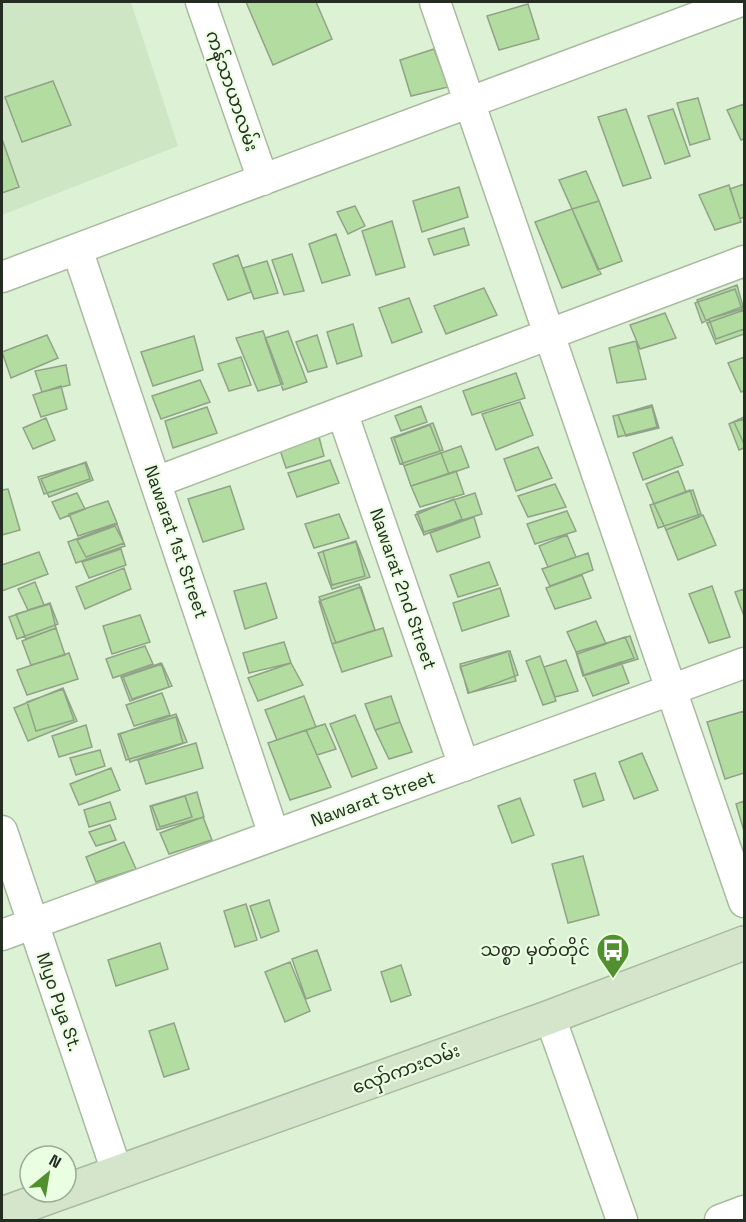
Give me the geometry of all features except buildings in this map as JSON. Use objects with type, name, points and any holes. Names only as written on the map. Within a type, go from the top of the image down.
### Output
[{"type":"main road","name":"လှော်ကားလမ်း","points":[[78,1187],[550,1017],[744,943]]},
{"type":"main road","name":"လှော်ကားလမ်း","points":[[2,1214],[31,1204]]},
{"type":"street","name":"ကန်သာယာလမ်း","points":[[201,2],[263,180]]},
{"type":"street","points":[[435,2],[744,902]]},
{"type":"street","points":[[2,277],[738,2]]},
{"type":"street","name":"Nawarat 1st Street","points":[[77,249],[274,835]]},
{"type":"street","points":[[156,482],[744,261]]},
{"type":"street","name":"Nawarat 2nd Street","points":[[342,412],[464,766]]},
{"type":"street","name":"Nawarat Street","points":[[2,935],[744,663]]},
{"type":"street","name":"Myo Pya St.","points":[[2,831],[117,1172]]},
{"type":"street","points":[[550,1017],[622,1221]]},
{"type":"street","points":[[720,1221],[744,1211]]},
{"type":"shaded area","points":[[2,2],[131,2],[178,146],[2,215]]},
{"type":"place","name":"သစ္စာ မှတ်တိုင်","points":[[613,979]]}]
